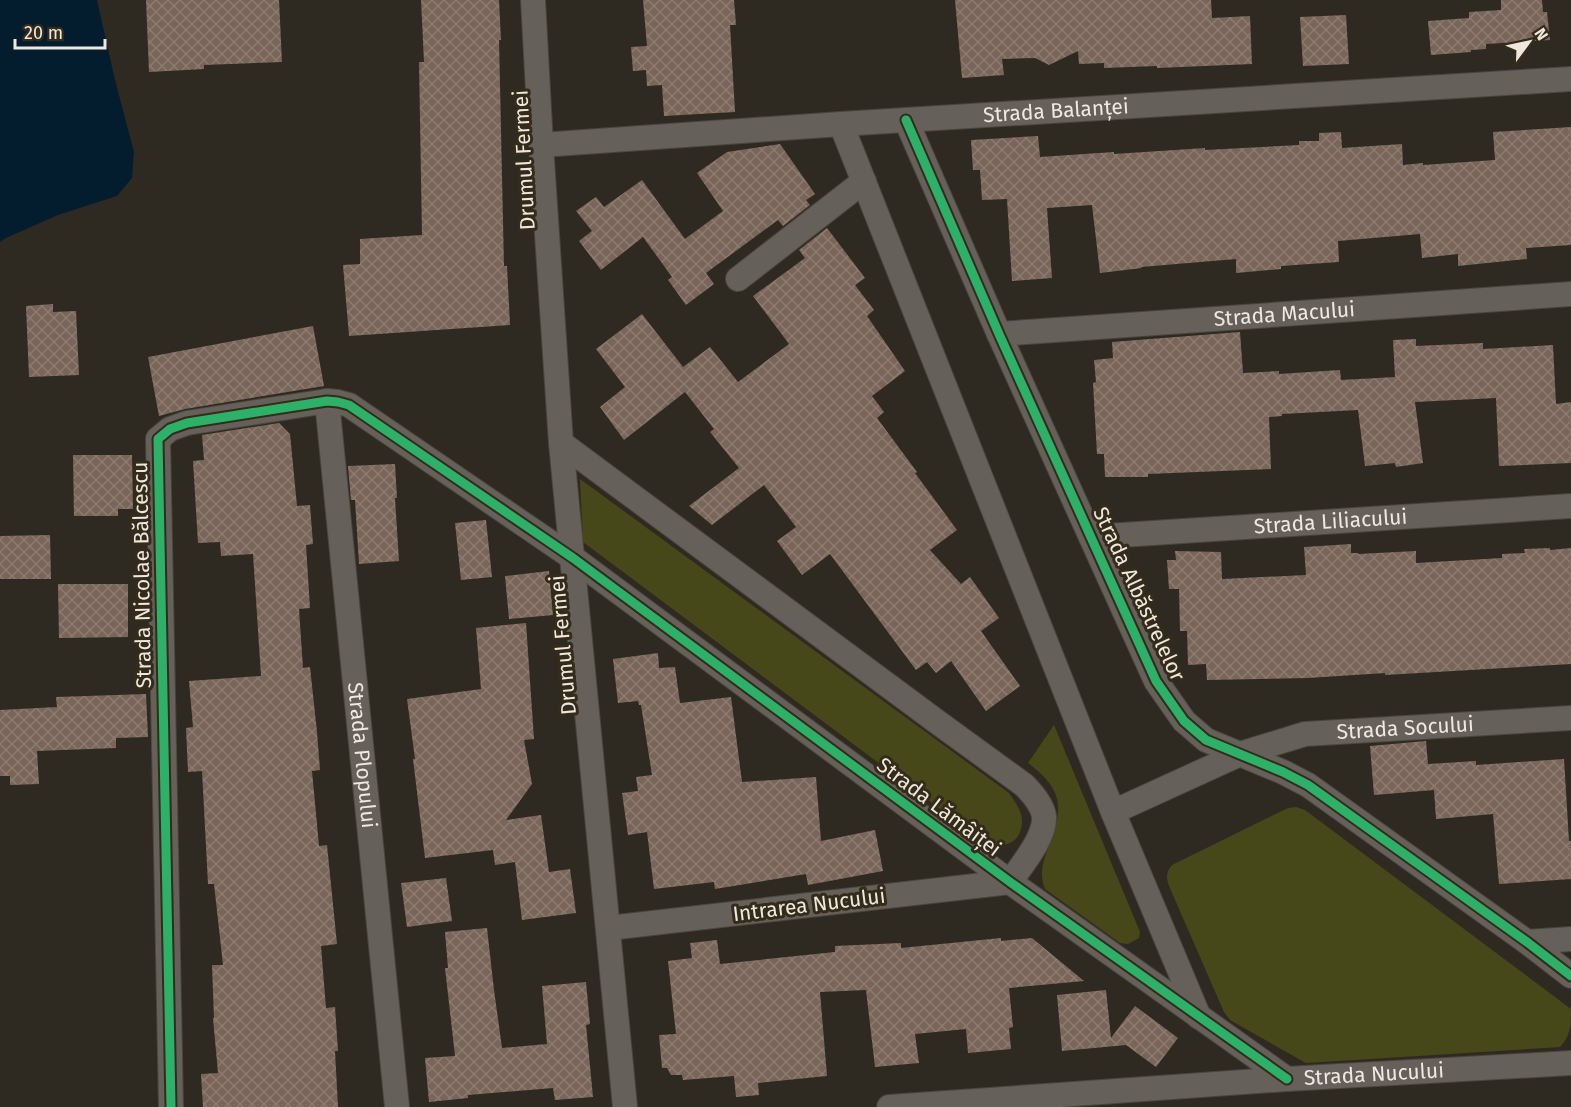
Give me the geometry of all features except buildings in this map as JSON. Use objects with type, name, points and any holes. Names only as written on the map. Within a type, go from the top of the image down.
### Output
[{"type":"street","name":"Drumul Fermei","points":[[534,0],[541,146],[561,443],[626,1107]]},
{"type":"street","name":"Strada Balanței","points":[[541,146],[841,124],[1571,79]]},
{"type":"street","name":"Strada Albăstrelelor","points":[[906,120],[999,334],[1156,681],[1184,721],[1206,740],[1283,772],[1308,785],[1571,976]]},
{"type":"street","points":[[841,124],[1113,812],[1199,1017]]},
{"type":"street","points":[[738,279],[864,181]]},
{"type":"street","name":"Strada Macului","points":[[999,334],[1571,294]]},
{"type":"street","name":"Strada Nicolae Bălcescu","points":[[171,1107],[158,440],[170,429],[187,423],[327,401],[349,405],[573,558]]},
{"type":"street","name":"Strada Plopului","points":[[327,401],[397,1107]]},
{"type":"street","name":"Strada Lămâiței","points":[[561,443],[1024,785],[1040,805],[1044,815],[1043,826],[1032,850],[1010,882]]},
{"type":"street","name":"Strada Liliacului","points":[[1091,537],[1571,506]]},
{"type":"street","name":"Strada Lămâiței","points":[[573,558],[1010,882],[1287,1079]]},
{"type":"street","name":"Strada Socului","points":[[1113,812],[1240,754],[1305,735],[1571,718]]},
{"type":"street","name":"Intrarea Nucului","points":[[609,928],[1010,882]]},
{"type":"street","points":[[1527,942],[1571,939]]},
{"type":"street","name":"Strada Nucului","points":[[889,1107],[1287,1079],[1571,1063]]},
{"type":"shaded area","points":[[580,479],[1009,793],[1021,815],[1022,823],[1018,837],[1003,845],[983,841],[583,542]]},
{"type":"shaded area","points":[[1054,725],[1140,932],[1139,938],[1128,944],[1120,943],[1045,889],[1042,868],[1057,822],[1057,801],[1049,782],[1028,763]]},
{"type":"shaded area","points":[[1296,807],[1305,810],[1571,1009],[1570,1030],[1560,1047],[1306,1063],[1230,1020],[1224,1012],[1169,886],[1168,872],[1172,865],[1288,808]]},
{"type":"water","points":[[0,0],[97,0],[134,152],[132,178],[117,196],[58,215],[0,242]]},
{"type":"cycle path","points":[[906,120],[999,334],[1156,681],[1184,721],[1206,740],[1283,772],[1308,785],[1571,976]]},
{"type":"cycle path","points":[[171,1107],[158,439],[170,429],[187,423],[327,401],[349,405],[573,558],[1010,882],[1287,1079]]}]
